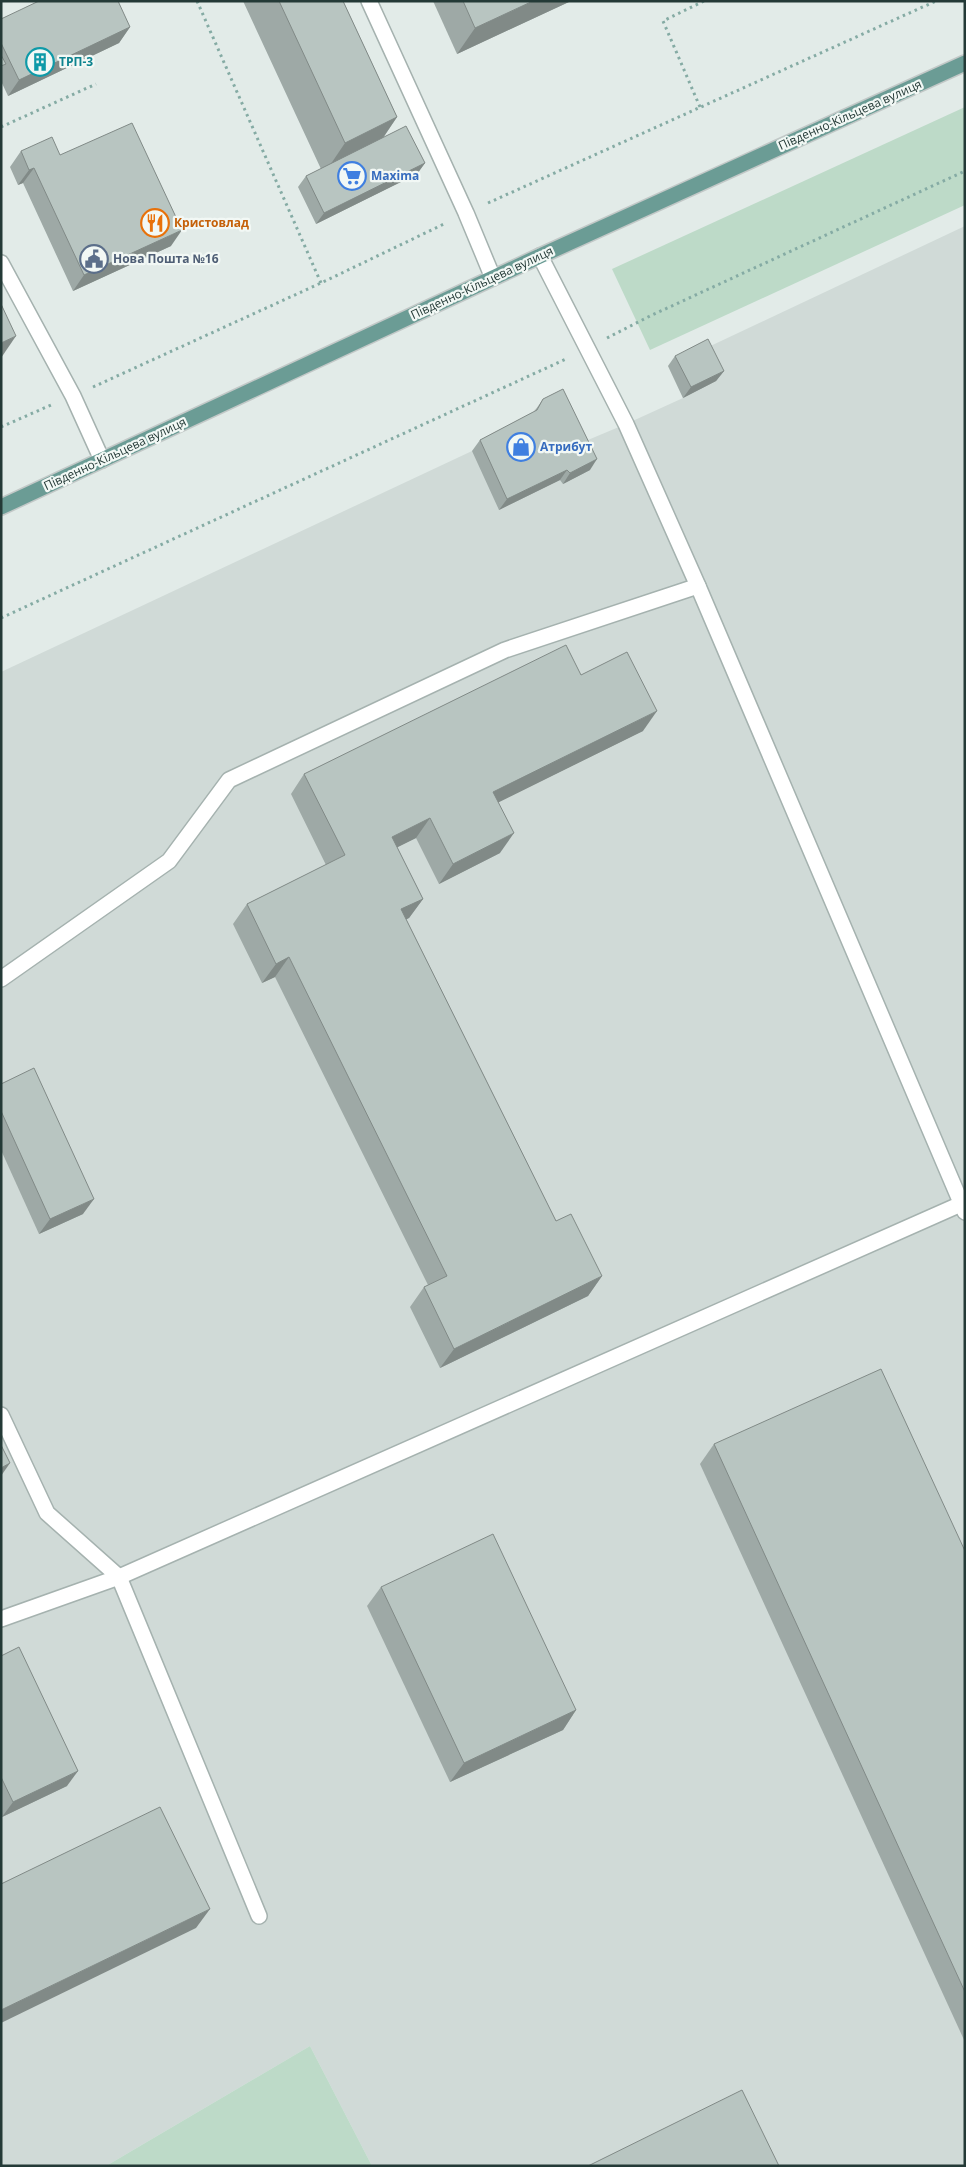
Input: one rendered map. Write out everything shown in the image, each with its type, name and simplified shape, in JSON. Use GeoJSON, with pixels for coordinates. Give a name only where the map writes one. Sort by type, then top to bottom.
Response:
{"type":"FeatureCollection","features":[{"type":"Feature","properties":{"kind":"main road","name":"Південно-Кільцева вулиця"},"geometry":{"type":"LineString","coordinates":[[1,507],[540,256],[965,63]]}},
{"type":"Feature","properties":{"kind":"lane"},"geometry":{"type":"LineString","coordinates":[[369,1],[466,213],[493,278]]}},
{"type":"Feature","properties":{"kind":"lane"},"geometry":{"type":"LineString","coordinates":[[1,1619],[119,1577],[963,1208],[698,586],[626,424],[540,256]]}},
{"type":"Feature","properties":{"kind":"lane"},"geometry":{"type":"LineString","coordinates":[[1,263],[73,396],[102,460]]}},
{"type":"Feature","properties":{"kind":"lane"},"geometry":{"type":"LineString","coordinates":[[1,978],[169,861],[229,780],[505,650],[698,586]]}},
{"type":"Feature","properties":{"kind":"lane"},"geometry":{"type":"LineString","coordinates":[[1,1415],[47,1513],[119,1577],[259,1916]]}},
{"type":"Feature","properties":{"kind":"path"},"geometry":{"type":"LineString","coordinates":[[197,1],[322,283]]}},
{"type":"Feature","properties":{"kind":"path"},"geometry":{"type":"LineString","coordinates":[[700,107],[663,21],[704,1]]}},
{"type":"Feature","properties":{"kind":"path"},"geometry":{"type":"LineString","coordinates":[[1,127],[96,84]]}},
{"type":"Feature","properties":{"kind":"path"},"geometry":{"type":"LineString","coordinates":[[1,618],[586,349],[650,316],[965,171]]}},
{"type":"Feature","properties":{"kind":"shaded area"},"geometry":{"type":"Polygon","coordinates":[[[965,226],[965,2166],[372,2166],[310,2046],[106,2166],[1,2166],[1,672],[472,451],[529,421],[535,409],[555,400],[576,445],[683,398],[668,366],[965,226]]]}},
{"type":"Feature","properties":{"kind":"green space"},"geometry":{"type":"Polygon","coordinates":[[[965,107],[965,205],[650,350],[612,269],[965,107]]]}},
{"type":"Feature","properties":{"kind":"green space"},"geometry":{"type":"Polygon","coordinates":[[[310,2046],[372,2166],[106,2166],[310,2046]]]}},
{"type":"Feature","properties":{"kind":"building","name":"ТРП-3"},"geometry":{"type":"Polygon","coordinates":[[[39,1],[118,1],[130,27],[19,80],[1,43],[1,19],[39,1]]]}},
{"type":"Feature","properties":{"kind":"building"},"geometry":{"type":"Polygon","coordinates":[[[279,1],[343,1],[397,117],[345,143],[279,1]]]}},
{"type":"Feature","properties":{"kind":"building"},"geometry":{"type":"Polygon","coordinates":[[[463,1],[533,1],[475,28],[463,1]]]}},
{"type":"Feature","properties":{"kind":"building"},"geometry":{"type":"Polygon","coordinates":[[[1,55],[6,64],[1,66],[1,55]]]}},
{"type":"Feature","properties":{"kind":"building"},"geometry":{"type":"Polygon","coordinates":[[[132,123],[182,230],[84,275],[34,168],[29,170],[21,151],[52,137],[60,155],[132,123]]]}},
{"type":"Feature","properties":{"kind":"building"},"geometry":{"type":"Polygon","coordinates":[[[406,126],[425,163],[324,213],[306,176],[406,126]]]}},
{"type":"Feature","properties":{"kind":"building"},"geometry":{"type":"Polygon","coordinates":[[[1,304],[16,336],[1,343],[1,304]]]}},
{"type":"Feature","properties":{"kind":"building"},"geometry":{"type":"Polygon","coordinates":[[[708,339],[724,371],[691,387],[675,356],[708,339]]]}},
{"type":"Feature","properties":{"kind":"building"},"geometry":{"type":"Polygon","coordinates":[[[563,389],[597,459],[570,473],[567,470],[507,499],[480,440],[537,410],[543,399],[563,389]]]}},
{"type":"Feature","properties":{"kind":"building"},"geometry":{"type":"Polygon","coordinates":[[[566,645],[581,675],[627,652],[657,711],[493,792],[514,833],[453,864],[430,818],[392,837],[423,899],[401,909],[556,1221],[571,1214],[602,1276],[454,1349],[424,1287],[447,1276],[289,957],[276,964],[247,904],[345,855],[304,774],[566,645]]]}},
{"type":"Feature","properties":{"kind":"building"},"geometry":{"type":"Polygon","coordinates":[[[34,1068],[94,1199],[50,1219],[1,1111],[1,1084],[34,1068]]]}},
{"type":"Feature","properties":{"kind":"building"},"geometry":{"type":"Polygon","coordinates":[[[881,1369],[965,1551],[965,1992],[714,1444],[881,1369]]]}},
{"type":"Feature","properties":{"kind":"building"},"geometry":{"type":"Polygon","coordinates":[[[1,1445],[10,1463],[1,1468],[1,1445]]]}},
{"type":"Feature","properties":{"kind":"building"},"geometry":{"type":"Polygon","coordinates":[[[493,1534],[576,1710],[464,1763],[381,1587],[493,1534]]]}},
{"type":"Feature","properties":{"kind":"building"},"geometry":{"type":"Polygon","coordinates":[[[19,1647],[78,1771],[13,1802],[1,1777],[1,1656],[19,1647]]]}},
{"type":"Feature","properties":{"kind":"building"},"geometry":{"type":"Polygon","coordinates":[[[160,1807],[210,1909],[1,2010],[1,1884],[160,1807]]]}},
{"type":"Feature","properties":{"kind":"building"},"geometry":{"type":"Polygon","coordinates":[[[742,2090],[779,2166],[588,2166],[742,2090]]]}},
{"type":"Feature","properties":{"kind":"place","name":"ТРП-3"},"geometry":{"type":"Point","coordinates":[40,62]}},
{"type":"Feature","properties":{"kind":"place","name":"Maxima"},"geometry":{"type":"Point","coordinates":[352,176]}},
{"type":"Feature","properties":{"kind":"place","name":"Кристовлад"},"geometry":{"type":"Point","coordinates":[155,223]}},
{"type":"Feature","properties":{"kind":"place","name":"Нова Пошта №16"},"geometry":{"type":"Point","coordinates":[94,259]}},
{"type":"Feature","properties":{"kind":"place","name":"Атрибут"},"geometry":{"type":"Point","coordinates":[521,447]}}]}
